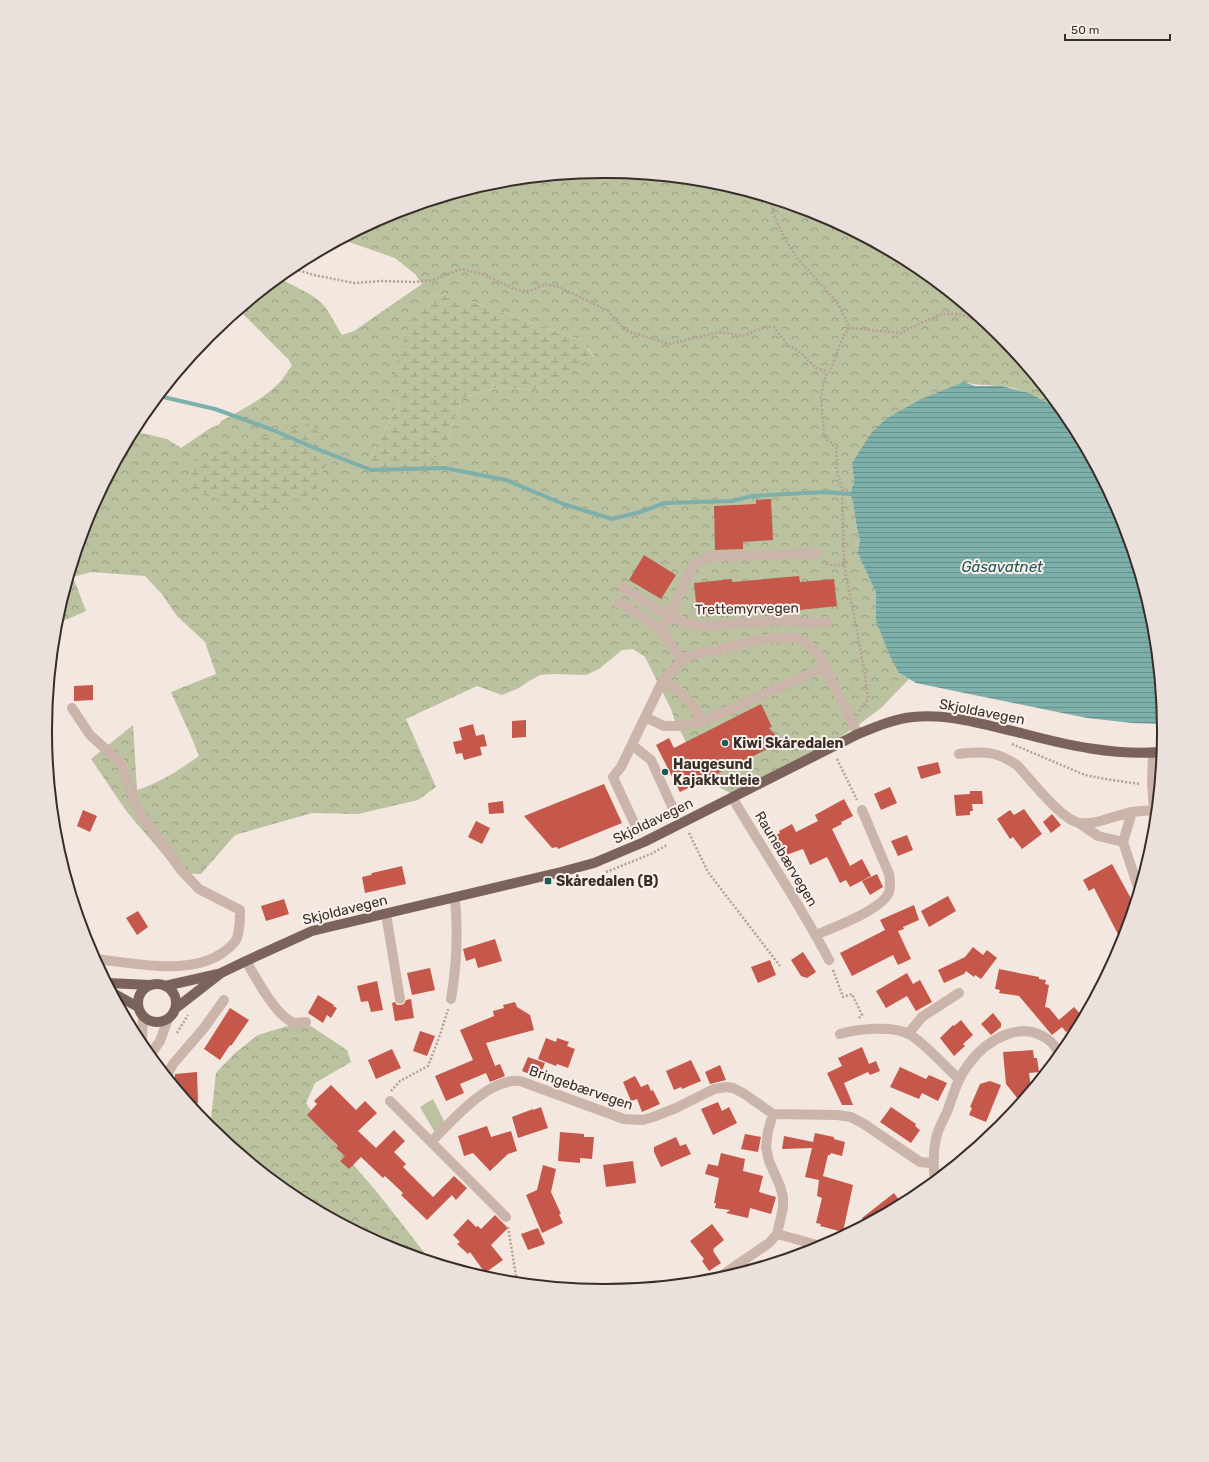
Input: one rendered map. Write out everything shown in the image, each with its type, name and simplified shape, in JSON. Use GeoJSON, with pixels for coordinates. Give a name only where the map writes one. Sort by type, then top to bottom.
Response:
{"type":"FeatureCollection","features":[{"type":"Feature","properties":{"kind":"main road","name":"Skjoldavegen"},"geometry":{"type":"LineString","coordinates":[[176,1008],[222,973],[312,931],[594,863],[644,842],[858,734],[893,720],[912,717],[950,717],[1086,747],[1121,752],[1156,752]]}},
{"type":"Feature","properties":{"kind":"main road","name":"Skjoldavegen"},"geometry":{"type":"LineString","coordinates":[[165,986],[222,973]]}},
{"type":"Feature","properties":{"kind":"main road"},"geometry":{"type":"LineString","coordinates":[[113,983],[156,984],[170,989],[176,1001],[176,1008],[168,1019],[162,1022],[156,1022],[143,1017],[138,1007],[140,994],[150,985]]}},
{"type":"Feature","properties":{"kind":"main road"},"geometry":{"type":"LineString","coordinates":[[121,997],[138,1007]]}},
{"type":"Feature","properties":{"kind":"street","name":"Trettemyrvegen"},"geometry":{"type":"LineString","coordinates":[[662,631],[692,567],[704,558],[816,553]]}},
{"type":"Feature","properties":{"kind":"street","name":"Trettemyrvegen"},"geometry":{"type":"LineString","coordinates":[[622,587],[670,616],[700,626],[785,620],[808,623],[827,622]]}},
{"type":"Feature","properties":{"kind":"street"},"geometry":{"type":"LineString","coordinates":[[618,603],[638,613],[662,631],[682,660]]}},
{"type":"Feature","properties":{"kind":"street"},"geometry":{"type":"LineString","coordinates":[[637,829],[613,777],[621,767],[663,680],[671,669],[689,656],[760,640],[792,637],[804,641],[815,650],[825,667],[858,734]]}},
{"type":"Feature","properties":{"kind":"street"},"geometry":{"type":"LineString","coordinates":[[645,717],[664,726],[679,726],[704,722],[825,667]]}},
{"type":"Feature","properties":{"kind":"street"},"geometry":{"type":"LineString","coordinates":[[663,680],[683,694],[704,722]]}},
{"type":"Feature","properties":{"kind":"street"},"geometry":{"type":"LineString","coordinates":[[72,708],[90,735],[120,762],[124,769],[139,812],[181,870],[199,889],[240,910],[237,939],[230,947],[220,954],[205,961],[189,965],[170,966],[102,960]]}},
{"type":"Feature","properties":{"kind":"street"},"geometry":{"type":"LineString","coordinates":[[632,745],[651,760],[676,813]]}},
{"type":"Feature","properties":{"kind":"street"},"geometry":{"type":"LineString","coordinates":[[959,754],[980,751],[1009,759],[1017,765],[1056,809],[1067,818],[1079,823],[1098,836],[1123,842]]}},
{"type":"Feature","properties":{"kind":"street","name":"Raunebærvegen"},"geometry":{"type":"LineString","coordinates":[[732,797],[816,935],[829,960]]}},
{"type":"Feature","properties":{"kind":"street"},"geometry":{"type":"LineString","coordinates":[[816,935],[872,910],[882,902],[888,893],[891,883],[889,874],[862,810]]}},
{"type":"Feature","properties":{"kind":"street"},"geometry":{"type":"LineString","coordinates":[[1079,823],[1094,822],[1132,812],[1151,810]]}},
{"type":"Feature","properties":{"kind":"street"},"geometry":{"type":"LineString","coordinates":[[1132,812],[1123,842],[1136,881]]}},
{"type":"Feature","properties":{"kind":"street"},"geometry":{"type":"LineString","coordinates":[[451,999],[456,962],[457,919],[455,897]]}},
{"type":"Feature","properties":{"kind":"street"},"geometry":{"type":"LineString","coordinates":[[386,914],[400,1000]]}},
{"type":"Feature","properties":{"kind":"street"},"geometry":{"type":"LineString","coordinates":[[246,961],[275,1008],[290,1021],[296,1023],[306,1022]]}},
{"type":"Feature","properties":{"kind":"street"},"geometry":{"type":"LineString","coordinates":[[908,1034],[922,1017],[959,993]]}},
{"type":"Feature","properties":{"kind":"street"},"geometry":{"type":"LineString","coordinates":[[169,1071],[173,1064],[204,1028],[224,1000]]}},
{"type":"Feature","properties":{"kind":"street"},"geometry":{"type":"LineString","coordinates":[[142,1034],[143,1017]]}},
{"type":"Feature","properties":{"kind":"street"},"geometry":{"type":"LineString","coordinates":[[154,1050],[160,1041],[168,1019]]}},
{"type":"Feature","properties":{"kind":"street"},"geometry":{"type":"LineString","coordinates":[[840,1034],[851,1031],[882,1029],[894,1030],[908,1034],[919,1042],[959,1079]]}},
{"type":"Feature","properties":{"kind":"street"},"geometry":{"type":"LineString","coordinates":[[934,1174],[932,1163],[936,1136],[959,1079],[968,1064],[982,1049],[998,1037],[1011,1032],[1027,1030],[1040,1034],[1051,1042],[1056,1049]]}},
{"type":"Feature","properties":{"kind":"street","name":"Bringebærvegen"},"geometry":{"type":"LineString","coordinates":[[431,1142],[479,1096],[508,1082],[519,1081],[624,1119],[634,1121],[653,1117],[676,1108],[714,1089],[726,1087],[733,1088],[743,1093],[773,1114]]}},
{"type":"Feature","properties":{"kind":"street"},"geometry":{"type":"LineString","coordinates":[[390,1101],[506,1217]]}},
{"type":"Feature","properties":{"kind":"street"},"geometry":{"type":"LineString","coordinates":[[732,1268],[768,1244],[776,1234],[783,1208],[783,1197],[780,1186],[769,1161],[766,1146],[768,1131],[773,1114],[837,1115],[851,1117],[864,1124],[920,1162],[932,1163]]}},
{"type":"Feature","properties":{"kind":"street"},"geometry":{"type":"LineString","coordinates":[[776,1234],[811,1243]]}},
{"type":"Feature","properties":{"kind":"path"},"geometry":{"type":"LineString","coordinates":[[772,205],[774,215],[785,239],[798,259],[837,302],[850,328]]}},
{"type":"Feature","properties":{"kind":"path"},"geometry":{"type":"LineString","coordinates":[[300,271],[354,283],[382,281],[414,282],[433,280],[461,269],[482,274],[517,290],[529,291],[546,284],[561,288],[607,310],[626,330],[670,344],[719,332],[743,336],[765,327],[774,327],[787,344],[801,353],[816,368],[825,371],[826,375]]}},
{"type":"Feature","properties":{"kind":"path"},"geometry":{"type":"LineString","coordinates":[[850,328],[901,333],[924,321],[942,314],[960,314],[971,318]]}},
{"type":"Feature","properties":{"kind":"path"},"geometry":{"type":"LineString","coordinates":[[849,716],[860,710],[868,700],[864,668],[844,565],[842,489],[836,468],[836,448],[834,444],[827,440],[824,435],[821,398],[826,375],[830,372],[845,333],[850,328]]}},
{"type":"Feature","properties":{"kind":"path"},"geometry":{"type":"LineString","coordinates":[[816,553],[828,565],[844,565]]}},
{"type":"Feature","properties":{"kind":"path"},"geometry":{"type":"LineString","coordinates":[[837,759],[862,810]]}},
{"type":"Feature","properties":{"kind":"path"},"geometry":{"type":"LineString","coordinates":[[689,833],[708,872],[780,966]]}},
{"type":"Feature","properties":{"kind":"path"},"geometry":{"type":"LineString","coordinates":[[829,960],[843,997],[852,994],[862,1015]]}},
{"type":"Feature","properties":{"kind":"path"},"geometry":{"type":"LineString","coordinates":[[390,1101],[388,1095],[400,1081],[428,1066],[440,1035],[451,999]]}},
{"type":"Feature","properties":{"kind":"path"},"geometry":{"type":"LineString","coordinates":[[506,1217],[516,1276]]}},
{"type":"Feature","properties":{"kind":"green space"},"geometry":{"type":"Polygon","coordinates":[[[604,178],[677,183],[712,189],[747,197],[816,221],[849,235],[911,272],[941,293],[995,340],[1020,367],[1050,404],[1017,389],[964,382],[852,463],[854,482],[850,494],[853,502],[860,540],[860,549],[865,568],[876,593],[899,673],[909,679],[881,708],[817,753],[737,796],[722,789],[711,781],[694,757],[675,721],[671,709],[645,657],[633,649],[622,650],[599,669],[586,675],[540,675],[519,688],[502,695],[477,686],[406,719],[436,787],[418,800],[358,814],[312,813],[235,835],[201,874],[179,873],[127,812],[91,759],[133,725],[137,790],[161,780],[192,761],[199,756],[171,692],[216,674],[205,642],[177,616],[161,593],[145,576],[91,572],[74,577],[81,553],[109,487],[140,433],[167,439],[181,448],[209,429],[220,424],[221,421],[261,398],[275,387],[292,366],[289,360],[243,314],[285,281],[305,291],[321,302],[342,335],[354,331],[422,284],[415,274],[395,258],[348,242],[360,235],[427,208],[462,197],[532,183],[604,178]],[[435,294],[400,402],[365,467],[448,439],[462,398],[499,387],[534,390],[594,356],[581,340],[466,300],[435,294]],[[331,451],[189,491],[328,458],[331,451]]]}},
{"type":"Feature","properties":{"kind":"green space"},"geometry":{"type":"Polygon","coordinates":[[[435,294],[466,300],[581,340],[594,357],[534,390],[499,387],[462,398],[448,439],[430,465],[406,472],[365,467],[400,402],[394,372],[408,329],[435,294]]]}},
{"type":"Feature","properties":{"kind":"green space"},"geometry":{"type":"Polygon","coordinates":[[[312,423],[331,451],[315,493],[260,511],[189,491],[192,461],[312,423]]]}},
{"type":"Feature","properties":{"kind":"green space"},"geometry":{"type":"Polygon","coordinates":[[[74,579],[86,611],[64,621],[74,579]]]}},
{"type":"Feature","properties":{"kind":"green space"},"geometry":{"type":"Polygon","coordinates":[[[303,1021],[347,1050],[351,1062],[315,1083],[306,1103],[326,1133],[377,1192],[425,1253],[360,1227],[328,1209],[268,1169],[240,1146],[211,1119],[216,1073],[234,1054],[258,1035],[303,1021]]]}},
{"type":"Feature","properties":{"kind":"green space"},"geometry":{"type":"Polygon","coordinates":[[[433,1099],[447,1127],[437,1136],[420,1107],[433,1099]]]}},
{"type":"Feature","properties":{"kind":"water","name":"Gåsavatnet"},"geometry":{"type":"Polygon","coordinates":[[[964,382],[975,386],[1002,386],[1029,393],[1049,404],[1083,455],[1100,487],[1128,553],[1146,623],[1156,695],[1157,724],[1132,723],[1087,718],[916,683],[899,673],[890,656],[876,621],[876,593],[858,553],[860,540],[853,502],[850,494],[854,482],[852,463],[872,432],[886,419],[921,399],[964,382]]]}},
{"type":"Feature","properties":{"kind":"building"},"geometry":{"type":"Polygon","coordinates":[[[771,499],[773,540],[743,542],[743,549],[715,550],[714,506],[756,504],[756,500],[771,499]]]}},
{"type":"Feature","properties":{"kind":"building"},"geometry":{"type":"Polygon","coordinates":[[[644,555],[676,575],[661,599],[629,580],[644,555]]]}},
{"type":"Feature","properties":{"kind":"building"},"geometry":{"type":"Polygon","coordinates":[[[799,576],[800,582],[834,579],[837,606],[800,610],[800,604],[713,612],[713,615],[699,616],[694,583],[732,579],[732,582],[799,576]]]}},
{"type":"Feature","properties":{"kind":"building"},"geometry":{"type":"Polygon","coordinates":[[[93,685],[93,700],[74,701],[74,686],[93,685]]]}},
{"type":"Feature","properties":{"kind":"building"},"geometry":{"type":"Polygon","coordinates":[[[761,704],[772,727],[769,728],[782,742],[680,792],[656,745],[669,738],[674,748],[761,704]]]}},
{"type":"Feature","properties":{"kind":"building"},"geometry":{"type":"Polygon","coordinates":[[[526,720],[526,737],[512,738],[512,721],[526,720]]]}},
{"type":"Feature","properties":{"kind":"building"},"geometry":{"type":"Polygon","coordinates":[[[473,724],[476,736],[484,734],[487,746],[480,747],[482,755],[464,760],[462,753],[456,754],[453,742],[462,740],[459,728],[473,724]]]}},
{"type":"Feature","properties":{"kind":"building"},"geometry":{"type":"Polygon","coordinates":[[[938,762],[941,773],[921,779],[917,767],[938,762]]]}},
{"type":"Feature","properties":{"kind":"building"},"geometry":{"type":"Polygon","coordinates":[[[604,784],[622,823],[558,849],[557,847],[552,848],[524,816],[604,784]]]}},
{"type":"Feature","properties":{"kind":"building"},"geometry":{"type":"Polygon","coordinates":[[[890,787],[897,803],[881,810],[874,794],[890,787]]]}},
{"type":"Feature","properties":{"kind":"building"},"geometry":{"type":"Polygon","coordinates":[[[970,791],[982,791],[983,804],[972,804],[973,811],[970,811],[970,815],[956,816],[954,795],[970,794],[970,791]]]}},
{"type":"Feature","properties":{"kind":"building"},"geometry":{"type":"Polygon","coordinates":[[[844,799],[853,816],[841,822],[842,824],[832,829],[850,866],[862,859],[871,876],[850,887],[846,880],[840,883],[827,857],[810,865],[803,849],[786,855],[784,850],[782,851],[774,836],[780,833],[779,831],[792,824],[796,832],[818,821],[815,815],[844,799]]]}},
{"type":"Feature","properties":{"kind":"building"},"geometry":{"type":"Polygon","coordinates":[[[503,801],[504,813],[489,814],[488,803],[503,801]]]}},
{"type":"Feature","properties":{"kind":"building"},"geometry":{"type":"Polygon","coordinates":[[[1024,809],[1042,834],[1022,849],[1013,837],[1010,839],[997,819],[1010,810],[1014,815],[1024,809]]]}},
{"type":"Feature","properties":{"kind":"building"},"geometry":{"type":"Polygon","coordinates":[[[83,810],[97,816],[90,832],[77,826],[83,810]]]}},
{"type":"Feature","properties":{"kind":"building"},"geometry":{"type":"Polygon","coordinates":[[[1052,814],[1061,825],[1051,833],[1043,822],[1052,814]]]}},
{"type":"Feature","properties":{"kind":"building"},"geometry":{"type":"Polygon","coordinates":[[[476,821],[490,828],[482,844],[468,837],[476,821]]]}},
{"type":"Feature","properties":{"kind":"building"},"geometry":{"type":"Polygon","coordinates":[[[907,835],[913,850],[898,856],[891,841],[907,835]]]}},
{"type":"Feature","properties":{"kind":"building"},"geometry":{"type":"Polygon","coordinates":[[[1112,864],[1131,899],[1118,934],[1094,888],[1089,891],[1083,880],[1112,864]]]}},
{"type":"Feature","properties":{"kind":"building"},"geometry":{"type":"Polygon","coordinates":[[[402,866],[406,884],[365,893],[362,877],[371,875],[372,873],[402,866]]]}},
{"type":"Feature","properties":{"kind":"building"},"geometry":{"type":"Polygon","coordinates":[[[877,874],[883,887],[870,895],[862,881],[877,874]]]}},
{"type":"Feature","properties":{"kind":"building"},"geometry":{"type":"Polygon","coordinates":[[[948,896],[956,911],[929,927],[921,911],[948,896]]]}},
{"type":"Feature","properties":{"kind":"building"},"geometry":{"type":"Polygon","coordinates":[[[284,899],[289,914],[266,921],[261,906],[284,899]]]}},
{"type":"Feature","properties":{"kind":"building"},"geometry":{"type":"Polygon","coordinates":[[[914,905],[919,920],[903,927],[904,929],[898,931],[911,959],[898,965],[893,955],[852,976],[840,953],[885,930],[880,920],[914,905]]]}},
{"type":"Feature","properties":{"kind":"building"},"geometry":{"type":"Polygon","coordinates":[[[138,911],[148,927],[137,935],[126,918],[138,911]]]}},
{"type":"Feature","properties":{"kind":"building"},"geometry":{"type":"Polygon","coordinates":[[[495,939],[502,961],[478,968],[475,958],[466,961],[463,949],[495,939]]]}},
{"type":"Feature","properties":{"kind":"building"},"geometry":{"type":"Polygon","coordinates":[[[973,947],[983,955],[987,950],[997,958],[981,979],[975,975],[974,977],[966,971],[964,974],[944,983],[938,970],[965,957],[973,947]]]}},
{"type":"Feature","properties":{"kind":"building"},"geometry":{"type":"Polygon","coordinates":[[[803,952],[816,972],[807,978],[801,976],[791,960],[803,952]]]}},
{"type":"Feature","properties":{"kind":"building"},"geometry":{"type":"Polygon","coordinates":[[[770,960],[776,975],[758,983],[751,967],[770,960]]]}},
{"type":"Feature","properties":{"kind":"building"},"geometry":{"type":"Polygon","coordinates":[[[430,968],[435,990],[412,995],[407,973],[430,968]]]}},
{"type":"Feature","properties":{"kind":"building"},"geometry":{"type":"Polygon","coordinates":[[[999,969],[1039,977],[1039,979],[1046,980],[1045,984],[1049,985],[1045,1007],[1049,1008],[1059,1020],[1074,1007],[1079,1013],[1069,1030],[1066,1032],[1062,1027],[1052,1035],[1019,996],[999,993],[1000,990],[995,989],[999,969]]]}},
{"type":"Feature","properties":{"kind":"building"},"geometry":{"type":"Polygon","coordinates":[[[907,973],[913,984],[920,980],[932,1002],[916,1011],[907,996],[886,1008],[876,991],[907,973]]]}},
{"type":"Feature","properties":{"kind":"building"},"geometry":{"type":"Polygon","coordinates":[[[377,981],[383,1010],[371,1012],[368,1001],[361,1002],[357,986],[377,981]]]}},
{"type":"Feature","properties":{"kind":"building"},"geometry":{"type":"Polygon","coordinates":[[[318,995],[337,1008],[331,1018],[327,1015],[323,1023],[308,1013],[318,995]]]}},
{"type":"Feature","properties":{"kind":"building"},"geometry":{"type":"Polygon","coordinates":[[[411,999],[414,1018],[395,1021],[392,1003],[395,1002],[397,1005],[401,1005],[404,1004],[406,1000],[411,999]]]}},
{"type":"Feature","properties":{"kind":"building"},"geometry":{"type":"Polygon","coordinates":[[[515,1002],[517,1007],[530,1015],[534,1030],[486,1043],[495,1066],[500,1064],[505,1076],[490,1082],[486,1073],[460,1084],[464,1093],[446,1101],[435,1076],[473,1060],[460,1030],[494,1016],[493,1011],[504,1008],[503,1005],[515,1002]]]}},
{"type":"Feature","properties":{"kind":"building"},"geometry":{"type":"Polygon","coordinates":[[[230,1008],[249,1020],[220,1060],[204,1049],[230,1008]]]}},
{"type":"Feature","properties":{"kind":"building"},"geometry":{"type":"Polygon","coordinates":[[[993,1013],[1001,1023],[1001,1027],[991,1035],[981,1024],[993,1013]]]}},
{"type":"Feature","properties":{"kind":"building"},"geometry":{"type":"Polygon","coordinates":[[[961,1020],[973,1035],[963,1044],[965,1046],[954,1056],[940,1038],[953,1025],[954,1026],[961,1020]]]}},
{"type":"Feature","properties":{"kind":"building"},"geometry":{"type":"Polygon","coordinates":[[[420,1031],[435,1036],[427,1056],[413,1051],[420,1031]]]}},
{"type":"Feature","properties":{"kind":"building"},"geometry":{"type":"Polygon","coordinates":[[[546,1038],[556,1042],[557,1038],[569,1042],[567,1046],[575,1049],[568,1068],[557,1064],[556,1066],[538,1059],[546,1038]]]}},
{"type":"Feature","properties":{"kind":"building"},"geometry":{"type":"Polygon","coordinates":[[[862,1047],[869,1064],[876,1061],[880,1071],[870,1075],[868,1072],[844,1083],[853,1105],[842,1105],[827,1073],[842,1066],[838,1058],[862,1047]]]}},
{"type":"Feature","properties":{"kind":"building"},"geometry":{"type":"Polygon","coordinates":[[[392,1049],[401,1068],[376,1079],[368,1060],[392,1049]]]}},
{"type":"Feature","properties":{"kind":"building"},"geometry":{"type":"Polygon","coordinates":[[[1033,1050],[1034,1058],[1037,1058],[1039,1072],[1029,1073],[1030,1083],[1017,1098],[1006,1084],[1003,1052],[1033,1050]]]}},
{"type":"Feature","properties":{"kind":"building"},"geometry":{"type":"Polygon","coordinates":[[[528,1057],[545,1063],[539,1078],[522,1071],[528,1057]]]}},
{"type":"Feature","properties":{"kind":"building"},"geometry":{"type":"Polygon","coordinates":[[[691,1060],[701,1081],[682,1089],[681,1087],[674,1090],[666,1071],[691,1060]]]}},
{"type":"Feature","properties":{"kind":"building"},"geometry":{"type":"Polygon","coordinates":[[[720,1065],[726,1080],[710,1084],[705,1072],[720,1065]]]}},
{"type":"Feature","properties":{"kind":"building"},"geometry":{"type":"Polygon","coordinates":[[[900,1067],[926,1079],[929,1075],[947,1083],[938,1101],[922,1093],[919,1099],[890,1087],[900,1067]]]}},
{"type":"Feature","properties":{"kind":"building"},"geometry":{"type":"Polygon","coordinates":[[[197,1072],[198,1103],[189,1095],[175,1078],[175,1074],[197,1072]]]}},
{"type":"Feature","properties":{"kind":"building"},"geometry":{"type":"Polygon","coordinates":[[[635,1076],[641,1087],[648,1084],[651,1091],[653,1090],[660,1104],[642,1112],[637,1099],[631,1101],[623,1082],[635,1076]]]}},
{"type":"Feature","properties":{"kind":"building"},"geometry":{"type":"Polygon","coordinates":[[[990,1081],[1001,1085],[986,1122],[969,1115],[972,1108],[970,1107],[980,1084],[990,1081]]]}},
{"type":"Feature","properties":{"kind":"building"},"geometry":{"type":"Polygon","coordinates":[[[331,1085],[356,1110],[365,1101],[377,1113],[358,1131],[376,1148],[394,1130],[405,1141],[394,1152],[406,1164],[403,1167],[433,1197],[454,1176],[467,1188],[456,1200],[452,1195],[427,1220],[401,1195],[403,1193],[385,1176],[383,1178],[361,1157],[349,1169],[340,1161],[345,1156],[336,1148],[338,1146],[307,1115],[317,1104],[314,1101],[331,1085]]]}},
{"type":"Feature","properties":{"kind":"building"},"geometry":{"type":"Polygon","coordinates":[[[718,1102],[722,1111],[729,1107],[737,1123],[713,1135],[701,1109],[718,1102]]]}},
{"type":"Feature","properties":{"kind":"building"},"geometry":{"type":"Polygon","coordinates":[[[541,1107],[548,1128],[518,1138],[512,1117],[541,1107]]]}},
{"type":"Feature","properties":{"kind":"building"},"geometry":{"type":"Polygon","coordinates":[[[891,1107],[916,1124],[915,1126],[920,1130],[911,1143],[880,1122],[891,1107]]]}},
{"type":"Feature","properties":{"kind":"building"},"geometry":{"type":"Polygon","coordinates":[[[487,1126],[491,1137],[511,1131],[517,1151],[508,1154],[490,1171],[473,1153],[464,1156],[458,1136],[487,1126]]]}},
{"type":"Feature","properties":{"kind":"building"},"geometry":{"type":"Polygon","coordinates":[[[560,1132],[584,1134],[584,1137],[594,1137],[592,1159],[580,1158],[580,1163],[558,1161],[560,1132]]]}},
{"type":"Feature","properties":{"kind":"building"},"geometry":{"type":"Polygon","coordinates":[[[815,1133],[834,1137],[834,1139],[845,1142],[842,1156],[831,1153],[828,1155],[823,1176],[853,1185],[844,1229],[839,1231],[820,1226],[821,1224],[816,1223],[822,1198],[817,1196],[819,1180],[805,1177],[812,1148],[782,1149],[784,1136],[813,1142],[815,1133]]]}},
{"type":"Feature","properties":{"kind":"building"},"geometry":{"type":"Polygon","coordinates":[[[745,1134],[761,1137],[758,1152],[741,1149],[745,1134]]]}},
{"type":"Feature","properties":{"kind":"building"},"geometry":{"type":"Polygon","coordinates":[[[676,1137],[680,1146],[686,1144],[691,1154],[661,1167],[654,1152],[654,1147],[676,1137]]]}},
{"type":"Feature","properties":{"kind":"building"},"geometry":{"type":"Polygon","coordinates":[[[721,1153],[745,1159],[743,1171],[763,1176],[759,1192],[776,1197],[771,1214],[750,1208],[748,1218],[726,1213],[730,1210],[715,1208],[716,1203],[714,1203],[719,1178],[705,1174],[708,1164],[718,1166],[721,1153]]]}},
{"type":"Feature","properties":{"kind":"building"},"geometry":{"type":"Polygon","coordinates":[[[633,1161],[636,1183],[606,1187],[603,1165],[633,1161]]]}},
{"type":"Feature","properties":{"kind":"building"},"geometry":{"type":"Polygon","coordinates":[[[543,1165],[556,1169],[551,1192],[561,1214],[559,1214],[563,1223],[542,1233],[526,1195],[537,1190],[543,1165]]]}},
{"type":"Feature","properties":{"kind":"building"},"geometry":{"type":"Polygon","coordinates":[[[894,1193],[898,1198],[863,1219],[862,1218],[894,1193]]]}},
{"type":"Feature","properties":{"kind":"building"},"geometry":{"type":"Polygon","coordinates":[[[495,1215],[508,1228],[491,1245],[503,1260],[488,1271],[483,1270],[470,1252],[468,1254],[457,1244],[460,1242],[453,1235],[468,1219],[476,1227],[478,1226],[481,1229],[495,1215]]]}},
{"type":"Feature","properties":{"kind":"building"},"geometry":{"type":"Polygon","coordinates":[[[712,1224],[724,1240],[713,1249],[721,1263],[709,1271],[702,1261],[704,1259],[690,1241],[712,1224]]]}},
{"type":"Feature","properties":{"kind":"building"},"geometry":{"type":"Polygon","coordinates":[[[538,1228],[545,1244],[528,1250],[521,1234],[538,1228]]]}},
{"type":"Feature","properties":{"kind":"waterway"},"geometry":{"type":"LineString","coordinates":[[164,397],[215,409],[273,430],[371,470],[445,468],[506,480],[563,504],[612,519],[640,512],[665,503],[732,501],[752,496],[826,492],[850,494]]}},
{"type":"Feature","properties":{"kind":"place","name":"Kiwi Skåredalen"},"geometry":{"type":"Point","coordinates":[725,743]}},
{"type":"Feature","properties":{"kind":"place","name":"Haugesund Kajakkutleie"},"geometry":{"type":"Point","coordinates":[665,772]}},
{"type":"Feature","properties":{"kind":"place","name":"Skåredalen (B)"},"geometry":{"type":"Point","coordinates":[548,881]}}]}
